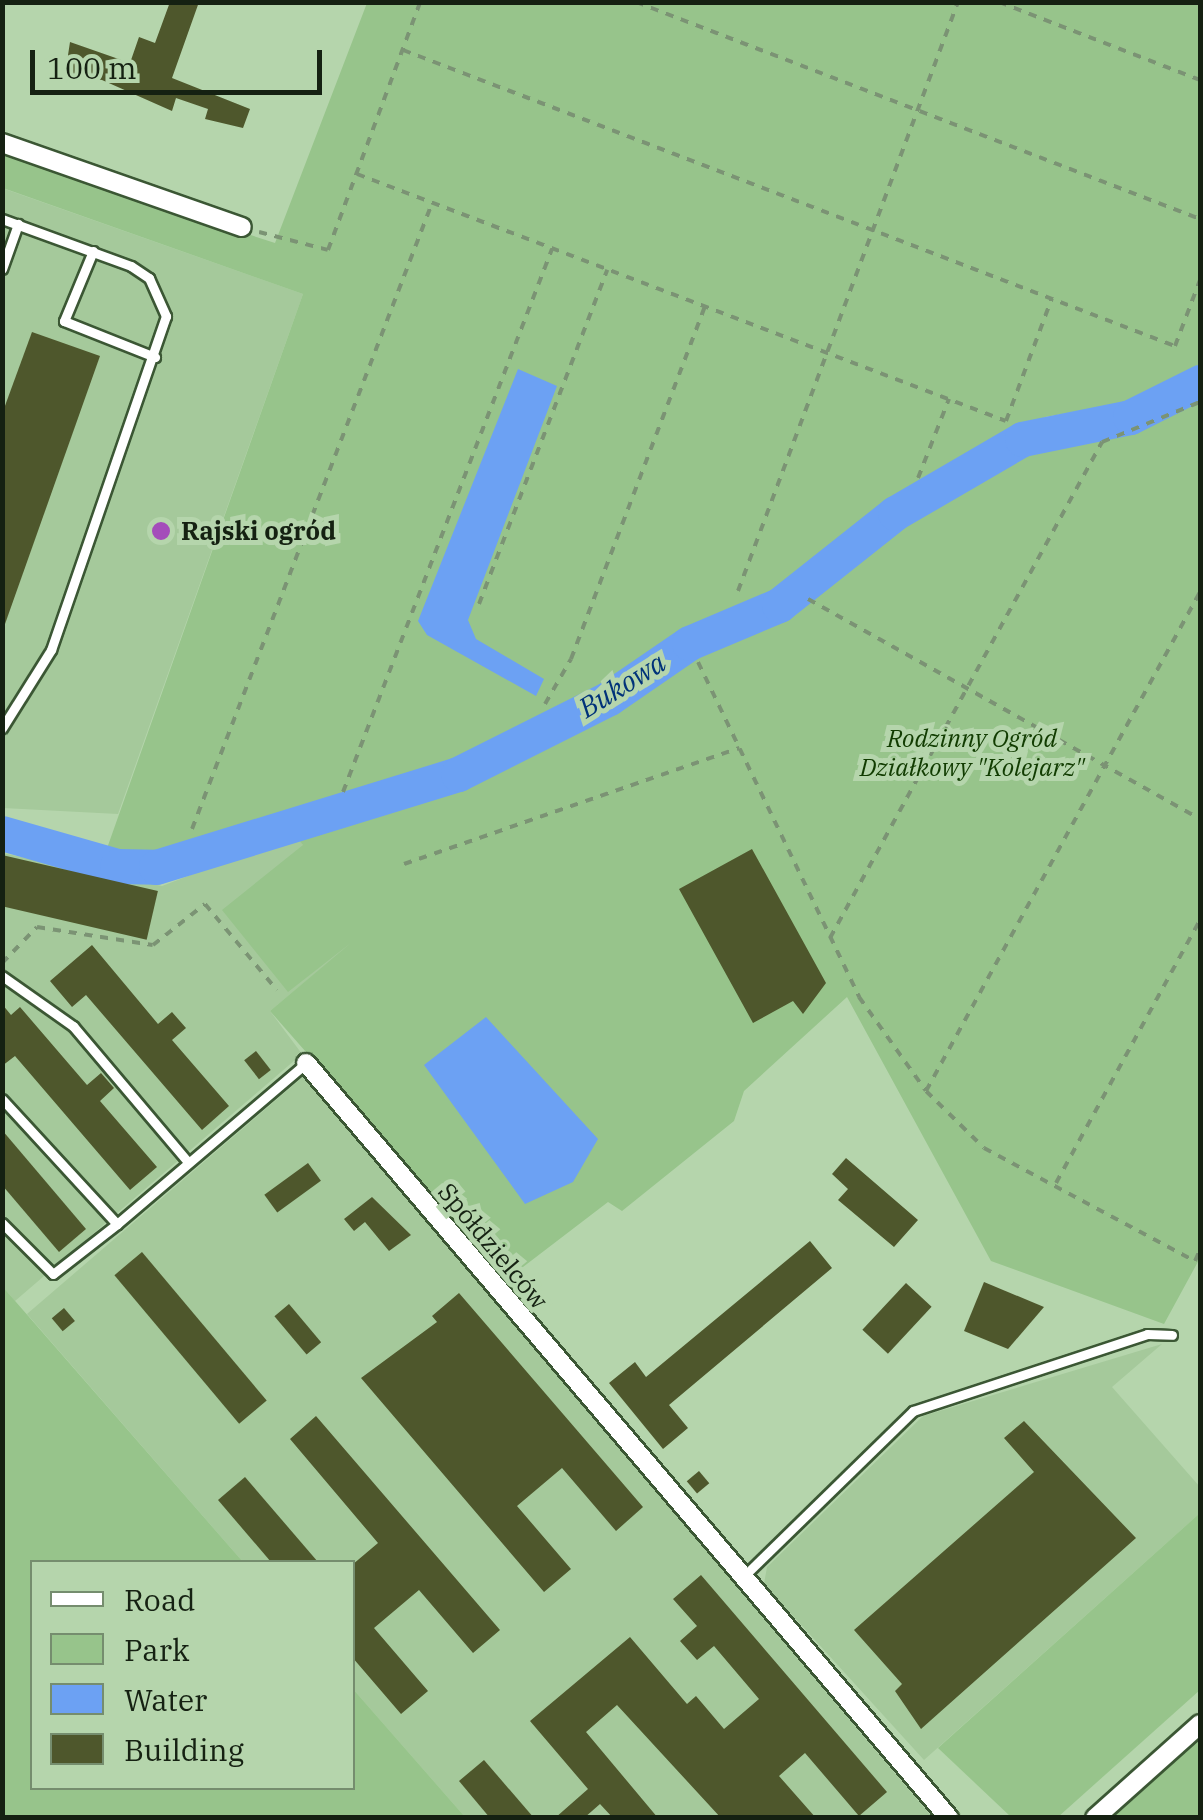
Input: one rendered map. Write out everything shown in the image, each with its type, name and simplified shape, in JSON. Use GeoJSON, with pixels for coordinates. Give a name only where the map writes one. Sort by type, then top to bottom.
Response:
{"type":"FeatureCollection","features":[{"type":"Feature","properties":{"kind":"street"},"geometry":{"type":"LineString","coordinates":[[2,143],[242,227]]}},
{"type":"Feature","properties":{"kind":"street","name":"Spółdzielców"},"geometry":{"type":"LineString","coordinates":[[306,1063],[948,1818]]}},
{"type":"Feature","properties":{"kind":"street"},"geometry":{"type":"LineString","coordinates":[[1095,1818],[1200,1724]]}},
{"type":"Feature","properties":{"kind":"lane"},"geometry":{"type":"LineString","coordinates":[[2,218],[149,278],[166,316],[51,650],[2,728]]}},
{"type":"Feature","properties":{"kind":"lane"},"geometry":{"type":"LineString","coordinates":[[2,269],[18,224]]}},
{"type":"Feature","properties":{"kind":"lane"},"geometry":{"type":"LineString","coordinates":[[93,252],[64,321],[155,357]]}},
{"type":"Feature","properties":{"kind":"lane"},"geometry":{"type":"LineString","coordinates":[[2,976],[72,1026],[187,1161]]}},
{"type":"Feature","properties":{"kind":"lane","name":"Spółdzielców"},"geometry":{"type":"LineString","coordinates":[[2,1222],[53,1274],[306,1063]]}},
{"type":"Feature","properties":{"kind":"lane"},"geometry":{"type":"LineString","coordinates":[[2,1098],[117,1224]]}},
{"type":"Feature","properties":{"kind":"lane"},"geometry":{"type":"LineString","coordinates":[[744,1576],[913,1411],[1146,1334],[1172,1335]]}},
{"type":"Feature","properties":{"kind":"path"},"geometry":{"type":"LineString","coordinates":[[278,237],[328,250],[420,2]]}},
{"type":"Feature","properties":{"kind":"path"},"geometry":{"type":"LineString","coordinates":[[636,2],[1200,219]]}},
{"type":"Feature","properties":{"kind":"path"},"geometry":{"type":"LineString","coordinates":[[738,591],[958,2]]}},
{"type":"Feature","properties":{"kind":"path"},"geometry":{"type":"LineString","coordinates":[[999,2],[1200,80]]}},
{"type":"Feature","properties":{"kind":"path"},"geometry":{"type":"LineString","coordinates":[[402,50],[873,234],[1176,346],[1200,280]]}},
{"type":"Feature","properties":{"kind":"path"},"geometry":{"type":"LineString","coordinates":[[356,174],[1006,421],[1052,298]]}},
{"type":"Feature","properties":{"kind":"path"},"geometry":{"type":"LineString","coordinates":[[192,829],[432,203]]}},
{"type":"Feature","properties":{"kind":"path"},"geometry":{"type":"LineString","coordinates":[[342,792],[552,248]]}},
{"type":"Feature","properties":{"kind":"path"},"geometry":{"type":"LineString","coordinates":[[479,604],[608,270]]}},
{"type":"Feature","properties":{"kind":"path"},"geometry":{"type":"LineString","coordinates":[[545,704],[571,659],[705,307]]}},
{"type":"Feature","properties":{"kind":"path"},"geometry":{"type":"LineString","coordinates":[[918,478],[949,399]]}},
{"type":"Feature","properties":{"kind":"path"},"geometry":{"type":"LineString","coordinates":[[830,938],[1102,442],[1200,402]]}},
{"type":"Feature","properties":{"kind":"path"},"geometry":{"type":"LineString","coordinates":[[926,1091],[1200,592]]}},
{"type":"Feature","properties":{"kind":"path"},"geometry":{"type":"LineString","coordinates":[[808,599],[1200,819]]}},
{"type":"Feature","properties":{"kind":"path"},"geometry":{"type":"LineString","coordinates":[[698,662],[858,997],[926,1091],[984,1148],[1195,1261],[1200,1250]]}},
{"type":"Feature","properties":{"kind":"path"},"geometry":{"type":"LineString","coordinates":[[404,864],[739,748]]}},
{"type":"Feature","properties":{"kind":"path"},"geometry":{"type":"LineString","coordinates":[[2,963],[37,927],[153,945],[205,904],[277,990]]}},
{"type":"Feature","properties":{"kind":"path"},"geometry":{"type":"LineString","coordinates":[[1055,1185],[1200,920]]}},
{"type":"Feature","properties":{"kind":"shaded area"},"geometry":{"type":"Polygon","coordinates":[[[2,188],[303,294],[118,814],[3,808],[2,188]]]}},
{"type":"Feature","properties":{"kind":"shaded area"},"geometry":{"type":"Polygon","coordinates":[[[295,835],[371,927],[270,1011],[302,1054],[15,1301],[2,1286],[2,853],[162,886],[295,835]]]}},
{"type":"Feature","properties":{"kind":"shaded area"},"geometry":{"type":"Polygon","coordinates":[[[304,1076],[932,1817],[465,1817],[355,1691],[355,1560],[241,1560],[27,1314],[304,1076]]]}},
{"type":"Feature","properties":{"kind":"shaded area"},"geometry":{"type":"Polygon","coordinates":[[[1162,1344],[1112,1387],[1200,1487],[1200,1513],[924,1760],[764,1584],[767,1567],[923,1416],[1162,1344]]]}},
{"type":"Feature","properties":{"kind":"green space"},"geometry":{"type":"Polygon","coordinates":[[[367,3],[1200,3],[1200,371],[1120,404],[1045,417],[869,516],[760,602],[476,754],[165,859],[105,854],[303,294],[3,188],[3,154],[275,243],[367,3]]]}},
{"type":"Feature","properties":{"kind":"green space","name":"Rodzinny Ogród Działkowy \"Kolejarz\""},"geometry":{"type":"Polygon","coordinates":[[[1200,394],[1200,1258],[1164,1324],[991,1261],[847,997],[744,1091],[734,1121],[622,1211],[608,1202],[506,1280],[270,1011],[352,942],[288,992],[222,910],[303,845],[295,835],[477,773],[594,713],[686,654],[787,608],[885,531],[1015,456],[1200,394]]]}},
{"type":"Feature","properties":{"kind":"green space"},"geometry":{"type":"Polygon","coordinates":[[[2,1286],[241,1560],[30,1560],[30,1790],[355,1790],[355,1691],[465,1817],[3,1817],[2,1286]]]}},
{"type":"Feature","properties":{"kind":"green space"},"geometry":{"type":"Polygon","coordinates":[[[1200,1513],[1200,1690],[1058,1817],[1011,1817],[938,1748],[1200,1513]]]}},
{"type":"Feature","properties":{"kind":"green space"},"geometry":{"type":"Polygon","coordinates":[[[1200,1732],[1200,1817],[1105,1817],[1200,1732]]]}},
{"type":"Feature","properties":{"kind":"water"},"geometry":{"type":"Polygon","coordinates":[[[518,369],[557,386],[468,620],[476,639],[544,679],[536,696],[427,635],[418,621],[518,369]]]}},
{"type":"Feature","properties":{"kind":"water"},"geometry":{"type":"Polygon","coordinates":[[[486,1017],[598,1139],[573,1182],[525,1204],[424,1065],[486,1017]]]}},
{"type":"Feature","properties":{"kind":"building"},"geometry":{"type":"Polygon","coordinates":[[[170,2],[199,2],[172,78],[250,109],[243,128],[205,119],[208,109],[176,98],[172,111],[102,80],[65,75],[70,42],[130,63],[139,37],[155,43],[170,2]]]}},
{"type":"Feature","properties":{"kind":"building"},"geometry":{"type":"Polygon","coordinates":[[[32,332],[100,356],[5,624],[2,414],[32,332]]]}},
{"type":"Feature","properties":{"kind":"building"},"geometry":{"type":"Polygon","coordinates":[[[752,849],[826,983],[803,1014],[793,1001],[753,1023],[679,889],[752,849]]]}},
{"type":"Feature","properties":{"kind":"building"},"geometry":{"type":"Polygon","coordinates":[[[2,855],[158,891],[147,940],[2,906],[2,855]]]}},
{"type":"Feature","properties":{"kind":"building"},"geometry":{"type":"Polygon","coordinates":[[[92,945],[158,1024],[172,1012],[186,1028],[172,1040],[229,1106],[202,1130],[86,995],[72,1007],[50,981],[92,945]]]}},
{"type":"Feature","properties":{"kind":"building"},"geometry":{"type":"Polygon","coordinates":[[[2,1004],[11,1015],[20,1007],[87,1085],[101,1073],[114,1088],[100,1101],[157,1167],[130,1190],[15,1056],[2,1066],[2,1004]]]}},
{"type":"Feature","properties":{"kind":"building"},"geometry":{"type":"Polygon","coordinates":[[[256,1051],[271,1070],[259,1079],[244,1060],[256,1051]]]}},
{"type":"Feature","properties":{"kind":"building"},"geometry":{"type":"Polygon","coordinates":[[[2,1130],[86,1229],[59,1252],[2,1185],[2,1130]]]}},
{"type":"Feature","properties":{"kind":"building"},"geometry":{"type":"Polygon","coordinates":[[[846,1158],[918,1220],[894,1247],[838,1200],[848,1189],[832,1174],[846,1158]]]}},
{"type":"Feature","properties":{"kind":"building"},"geometry":{"type":"Polygon","coordinates":[[[308,1163],[321,1181],[277,1213],[264,1195],[308,1163]]]}},
{"type":"Feature","properties":{"kind":"building"},"geometry":{"type":"Polygon","coordinates":[[[372,1197],[411,1235],[389,1251],[365,1222],[354,1231],[344,1219],[372,1197]]]}},
{"type":"Feature","properties":{"kind":"building"},"geometry":{"type":"Polygon","coordinates":[[[810,1241],[832,1268],[669,1405],[688,1428],[663,1449],[609,1383],[635,1362],[646,1377],[810,1241]]]}},
{"type":"Feature","properties":{"kind":"building"},"geometry":{"type":"Polygon","coordinates":[[[142,1252],[267,1401],[239,1424],[114,1275],[142,1252]]]}},
{"type":"Feature","properties":{"kind":"building"},"geometry":{"type":"Polygon","coordinates":[[[984,1282],[1044,1307],[1008,1349],[964,1331],[984,1282]]]}},
{"type":"Feature","properties":{"kind":"building"},"geometry":{"type":"Polygon","coordinates":[[[906,1283],[932,1307],[888,1354],[862,1330],[906,1283]]]}},
{"type":"Feature","properties":{"kind":"building"},"geometry":{"type":"Polygon","coordinates":[[[459,1293],[643,1507],[616,1531],[562,1468],[517,1506],[571,1569],[544,1592],[361,1378],[437,1322],[432,1316],[459,1293]]]}},
{"type":"Feature","properties":{"kind":"building"},"geometry":{"type":"Polygon","coordinates":[[[289,1304],[321,1342],[307,1355],[274,1316],[289,1304]]]}},
{"type":"Feature","properties":{"kind":"building"},"geometry":{"type":"Polygon","coordinates":[[[64,1308],[75,1321],[63,1331],[52,1318],[64,1308]]]}},
{"type":"Feature","properties":{"kind":"building"},"geometry":{"type":"Polygon","coordinates":[[[316,1416],[500,1630],[473,1653],[419,1590],[374,1628],[428,1691],[401,1714],[355,1660],[355,1562],[378,1543],[290,1439],[316,1416]]]}},
{"type":"Feature","properties":{"kind":"building"},"geometry":{"type":"Polygon","coordinates":[[[1024,1421],[1136,1538],[921,1729],[895,1691],[902,1684],[854,1630],[1034,1472],[1004,1438],[1024,1421]]]}},
{"type":"Feature","properties":{"kind":"building"},"geometry":{"type":"Polygon","coordinates":[[[699,1471],[709,1483],[697,1494],[687,1481],[699,1471]]]}},
{"type":"Feature","properties":{"kind":"building"},"geometry":{"type":"Polygon","coordinates":[[[245,1477],[316,1560],[269,1560],[218,1500],[245,1477]]]}},
{"type":"Feature","properties":{"kind":"building"},"geometry":{"type":"Polygon","coordinates":[[[701,1575],[887,1792],[859,1816],[805,1753],[779,1776],[816,1818],[721,1818],[617,1705],[586,1732],[658,1818],[613,1818],[600,1804],[584,1818],[555,1818],[588,1789],[530,1721],[630,1637],[687,1704],[696,1696],[724,1729],[759,1699],[714,1646],[697,1660],[680,1641],[697,1626],[673,1599],[701,1575]]]}},
{"type":"Feature","properties":{"kind":"building"},"geometry":{"type":"Polygon","coordinates":[[[484,1760],[534,1818],[490,1818],[459,1781],[484,1760]]]}},
{"type":"Feature","properties":{"kind":"waterway","name":"Bukowa"},"geometry":{"type":"LineString","coordinates":[[2,833],[117,866],[156,867],[458,774],[609,698],[689,643],[779,605],[895,513],[1022,439],[1130,417],[1200,382]]}},
{"type":"Feature","properties":{"kind":"place","name":"Rajski ogród"},"geometry":{"type":"Point","coordinates":[161,531]}}]}
